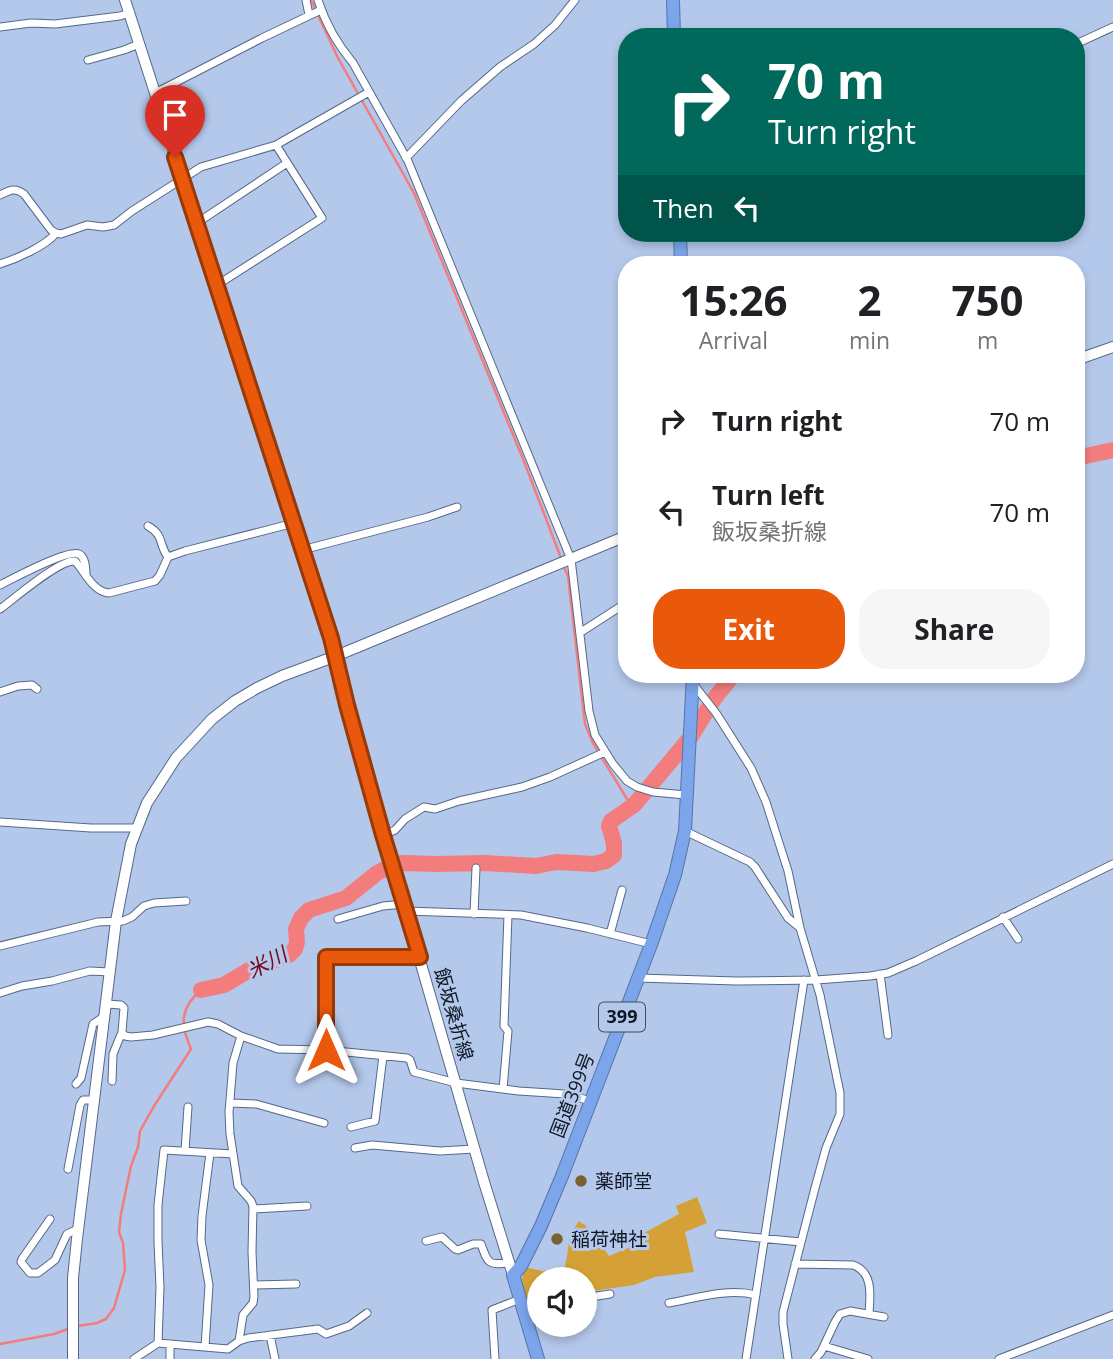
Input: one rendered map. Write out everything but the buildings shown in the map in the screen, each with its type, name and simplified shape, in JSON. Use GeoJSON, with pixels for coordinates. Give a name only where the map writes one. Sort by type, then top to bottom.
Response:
{"type":"FeatureCollection","features":[{"type":"Feature","properties":{"kind":"highway"},"geometry":{"type":"LineString","coordinates":[[673,0],[674,28]]}},
{"type":"Feature","properties":{"kind":"highway","name":"国道399号"},"geometry":{"type":"LineString","coordinates":[[511,1269],[521,1266],[541,1226],[651,944],[675,875],[685,831],[693,683]]}},
{"type":"Feature","properties":{"kind":"highway"},"geometry":{"type":"LineString","coordinates":[[511,1269],[538,1359]]}},
{"type":"Feature","properties":{"kind":"main road","name":"飯坂桑折線"},"geometry":{"type":"LineString","coordinates":[[125,0],[336,656],[383,835],[511,1269]]}},
{"type":"Feature","properties":{"kind":"main road"},"geometry":{"type":"LineString","coordinates":[[1085,357],[1113,347]]}},
{"type":"Feature","properties":{"kind":"main road"},"geometry":{"type":"LineString","coordinates":[[73,1359],[73,1278],[116,921],[136,828],[161,780],[176,758],[212,719],[257,688],[618,539]]}},
{"type":"Feature","properties":{"kind":"street"},"geometry":{"type":"LineString","coordinates":[[306,0],[353,62],[367,93],[406,158],[544,489],[569,560],[581,632],[591,723],[601,754],[627,782],[653,792],[686,795]]}},
{"type":"Feature","properties":{"kind":"street"},"geometry":{"type":"LineString","coordinates":[[155,93],[315,12],[318,0]]}},
{"type":"Feature","properties":{"kind":"street"},"geometry":{"type":"LineString","coordinates":[[406,158],[461,101],[500,67],[534,44],[575,0]]}},
{"type":"Feature","properties":{"kind":"street"},"geometry":{"type":"LineString","coordinates":[[0,27],[31,23],[55,24],[129,13]]}},
{"type":"Feature","properties":{"kind":"street"},"geometry":{"type":"LineString","coordinates":[[1085,40],[1113,27]]}},
{"type":"Feature","properties":{"kind":"street"},"geometry":{"type":"LineString","coordinates":[[88,60],[139,44]]}},
{"type":"Feature","properties":{"kind":"street"},"geometry":{"type":"LineString","coordinates":[[0,195],[14,189],[24,194],[56,233],[61,234],[87,225],[114,225],[201,167],[276,145],[367,93]]}},
{"type":"Feature","properties":{"kind":"street"},"geometry":{"type":"LineString","coordinates":[[216,285],[323,218],[276,145]]}},
{"type":"Feature","properties":{"kind":"street"},"geometry":{"type":"LineString","coordinates":[[197,223],[287,163]]}},
{"type":"Feature","properties":{"kind":"street"},"geometry":{"type":"LineString","coordinates":[[0,264],[51,239],[56,233]]}},
{"type":"Feature","properties":{"kind":"street"},"geometry":{"type":"LineString","coordinates":[[302,550],[415,521],[457,507]]}},
{"type":"Feature","properties":{"kind":"street"},"geometry":{"type":"LineString","coordinates":[[0,609],[69,560],[75,561],[97,590],[109,593],[155,581],[168,557],[293,523]]}},
{"type":"Feature","properties":{"kind":"street"},"geometry":{"type":"LineString","coordinates":[[148,526],[158,533],[164,553],[168,557]]}},
{"type":"Feature","properties":{"kind":"street"},"geometry":{"type":"LineString","coordinates":[[0,585],[41,564],[77,553],[86,567],[86,575]]}},
{"type":"Feature","properties":{"kind":"street"},"geometry":{"type":"LineString","coordinates":[[581,632],[618,608]]}},
{"type":"Feature","properties":{"kind":"street"},"geometry":{"type":"LineString","coordinates":[[696,683],[751,768],[766,802],[788,871],[800,928],[816,980],[839,1093],[840,1114],[826,1148],[783,1312],[788,1359]]}},
{"type":"Feature","properties":{"kind":"street"},"geometry":{"type":"LineString","coordinates":[[0,692],[18,686],[32,685],[37,689]]}},
{"type":"Feature","properties":{"kind":"street"},"geometry":{"type":"LineString","coordinates":[[383,835],[395,830],[405,819],[424,807],[435,809],[522,786],[550,777],[601,754]]}},
{"type":"Feature","properties":{"kind":"street"},"geometry":{"type":"LineString","coordinates":[[0,823],[136,828]]}},
{"type":"Feature","properties":{"kind":"street"},"geometry":{"type":"LineString","coordinates":[[685,831],[750,862],[788,918],[800,928]]}},
{"type":"Feature","properties":{"kind":"street"},"geometry":{"type":"LineString","coordinates":[[638,978],[816,980],[880,974],[908,965],[1113,864]]}},
{"type":"Feature","properties":{"kind":"street"},"geometry":{"type":"LineString","coordinates":[[474,914],[476,869]]}},
{"type":"Feature","properties":{"kind":"street"},"geometry":{"type":"LineString","coordinates":[[610,934],[622,890]]}},
{"type":"Feature","properties":{"kind":"street"},"geometry":{"type":"LineString","coordinates":[[0,946],[98,922],[128,920],[145,906],[154,903],[186,901]]}},
{"type":"Feature","properties":{"kind":"street"},"geometry":{"type":"LineString","coordinates":[[338,919],[383,906],[521,915],[651,944]]}},
{"type":"Feature","properties":{"kind":"street"},"geometry":{"type":"LineString","coordinates":[[503,1089],[509,1031],[504,1026],[508,915]]}},
{"type":"Feature","properties":{"kind":"street"},"geometry":{"type":"LineString","coordinates":[[1003,917],[1018,939]]}},
{"type":"Feature","properties":{"kind":"street"},"geometry":{"type":"LineString","coordinates":[[326,1050],[326,957],[420,957]]}},
{"type":"Feature","properties":{"kind":"street"},"geometry":{"type":"LineString","coordinates":[[0,993],[90,971],[110,972]]}},
{"type":"Feature","properties":{"kind":"street"},"geometry":{"type":"LineString","coordinates":[[880,974],[888,1035]]}},
{"type":"Feature","properties":{"kind":"street"},"geometry":{"type":"LineString","coordinates":[[746,1359],[804,980]]}},
{"type":"Feature","properties":{"kind":"street"},"geometry":{"type":"LineString","coordinates":[[107,1004],[121,1005],[124,1008],[122,1032],[113,1054],[112,1081]]}},
{"type":"Feature","properties":{"kind":"street"},"geometry":{"type":"LineString","coordinates":[[76,1084],[81,1078],[93,1024],[105,1016]]}},
{"type":"Feature","properties":{"kind":"street"},"geometry":{"type":"LineString","coordinates":[[122,1032],[131,1037],[208,1022],[278,1049],[326,1050],[407,1058],[417,1074],[456,1083],[565,1094],[591,1101]]}},
{"type":"Feature","properties":{"kind":"street"},"geometry":{"type":"LineString","coordinates":[[239,1341],[243,1315],[253,1303],[254,1285],[254,1209],[251,1200],[238,1186],[230,1134],[233,1063],[241,1036]]}},
{"type":"Feature","properties":{"kind":"street"},"geometry":{"type":"LineString","coordinates":[[351,1127],[376,1121],[383,1056]]}},
{"type":"Feature","properties":{"kind":"street"},"geometry":{"type":"LineString","coordinates":[[68,1169],[80,1105],[82,1100],[94,1100]]}},
{"type":"Feature","properties":{"kind":"street"},"geometry":{"type":"LineString","coordinates":[[230,1103],[256,1104],[324,1123]]}},
{"type":"Feature","properties":{"kind":"street"},"geometry":{"type":"LineString","coordinates":[[185,1151],[188,1107]]}},
{"type":"Feature","properties":{"kind":"street"},"geometry":{"type":"LineString","coordinates":[[355,1147],[372,1145],[440,1151],[474,1149]]}},
{"type":"Feature","properties":{"kind":"street"},"geometry":{"type":"LineString","coordinates":[[158,1343],[158,1205],[164,1150],[233,1154]]}},
{"type":"Feature","properties":{"kind":"street"},"geometry":{"type":"LineString","coordinates":[[205,1347],[209,1285],[201,1240],[210,1153]]}},
{"type":"Feature","properties":{"kind":"street"},"geometry":{"type":"LineString","coordinates":[[254,1209],[307,1206]]}},
{"type":"Feature","properties":{"kind":"street"},"geometry":{"type":"LineString","coordinates":[[50,1220],[22,1259],[21,1262],[30,1273],[38,1273],[55,1260],[67,1234],[78,1229]]}},
{"type":"Feature","properties":{"kind":"street"},"geometry":{"type":"LineString","coordinates":[[719,1234],[801,1242]]}},
{"type":"Feature","properties":{"kind":"street"},"geometry":{"type":"LineString","coordinates":[[426,1241],[442,1237],[455,1250],[481,1244],[490,1263],[511,1269]]}},
{"type":"Feature","properties":{"kind":"street"},"geometry":{"type":"LineString","coordinates":[[458,1250],[458,1260]]}},
{"type":"Feature","properties":{"kind":"street"},"geometry":{"type":"LineString","coordinates":[[795,1264],[860,1267],[870,1287],[869,1314]]}},
{"type":"Feature","properties":{"kind":"street"},"geometry":{"type":"LineString","coordinates":[[254,1285],[296,1284]]}},
{"type":"Feature","properties":{"kind":"street"},"geometry":{"type":"LineString","coordinates":[[669,1303],[733,1292],[756,1295]]}},
{"type":"Feature","properties":{"kind":"street"},"geometry":{"type":"LineString","coordinates":[[597,1296],[611,1294]]}},
{"type":"Feature","properties":{"kind":"street"},"geometry":{"type":"LineString","coordinates":[[495,1359],[492,1310],[527,1303]]}},
{"type":"Feature","properties":{"kind":"street"},"geometry":{"type":"LineString","coordinates":[[815,1359],[840,1314],[850,1311],[884,1317]]}},
{"type":"Feature","properties":{"kind":"street"},"geometry":{"type":"LineString","coordinates":[[134,1359],[158,1343],[228,1349],[239,1341],[270,1335],[318,1329],[326,1334],[349,1326],[367,1314]]}},
{"type":"Feature","properties":{"kind":"street"},"geometry":{"type":"LineString","coordinates":[[999,1359],[1113,1315]]}},
{"type":"Feature","properties":{"kind":"street"},"geometry":{"type":"LineString","coordinates":[[270,1335],[275,1359]]}},
{"type":"Feature","properties":{"kind":"street"},"geometry":{"type":"LineString","coordinates":[[170,1344],[170,1359]]}},
{"type":"Feature","properties":{"kind":"street"},"geometry":{"type":"LineString","coordinates":[[824,1346],[868,1359]]}},
{"type":"Feature","properties":{"kind":"street"},"geometry":{"type":"LineString","coordinates":[[223,1349],[224,1359]]}},
{"type":"Feature","properties":{"kind":"shaded area"},"geometry":{"type":"Polygon","coordinates":[[[697,1197],[707,1223],[685,1232],[694,1272],[655,1277],[634,1285],[597,1290],[597,1267],[565,1267],[570,1235],[579,1221],[590,1229],[609,1256],[635,1245],[633,1239],[679,1214],[676,1206],[697,1197]]]}},
{"type":"Feature","properties":{"kind":"shaded area"},"geometry":{"type":"Polygon","coordinates":[[[525,1267],[527,1298],[524,1298],[521,1282],[525,1267]]]}},
{"type":"Feature","properties":{"kind":"waterway"},"geometry":{"type":"LineString","coordinates":[[311,0],[338,58],[414,193],[561,558]]}},
{"type":"Feature","properties":{"kind":"waterway","name":"米川"},"geometry":{"type":"LineString","coordinates":[[1085,456],[1113,450]]}},
{"type":"Feature","properties":{"kind":"waterway"},"geometry":{"type":"LineString","coordinates":[[563,565],[568,576],[585,724],[593,743],[627,799],[634,805]]}},
{"type":"Feature","properties":{"kind":"waterway","name":"米川"},"geometry":{"type":"LineString","coordinates":[[201,990],[224,985],[251,969],[289,955],[297,942],[296,929],[309,910],[346,898],[377,873],[394,864],[485,863],[536,866],[556,862],[594,864],[606,861],[614,855],[609,826],[611,821],[634,805],[690,738],[727,683]]}},
{"type":"Feature","properties":{"kind":"waterway","name":"米川"},"geometry":{"type":"LineString","coordinates":[[78,1326],[106,1319],[114,1308],[125,1270],[123,1243],[119,1232],[121,1214],[140,1131],[191,1049],[185,1032],[184,1017],[189,1003],[201,990]]}},
{"type":"Feature","properties":{"kind":"waterway","name":"米川"},"geometry":{"type":"LineString","coordinates":[[0,1344],[68,1329]]}},
{"type":"Feature","properties":{"kind":"place","name":"薬師堂"},"geometry":{"type":"Point","coordinates":[581,1181]}},
{"type":"Feature","properties":{"kind":"place","name":"稲荷神社"},"geometry":{"type":"Point","coordinates":[557,1239]}},
{"type":"Feature","properties":{"kind":"route"},"geometry":{"type":"LineString","coordinates":[[175,157],[331,638],[383,835],[420,957],[326,957],[326,1050]]}}]}
